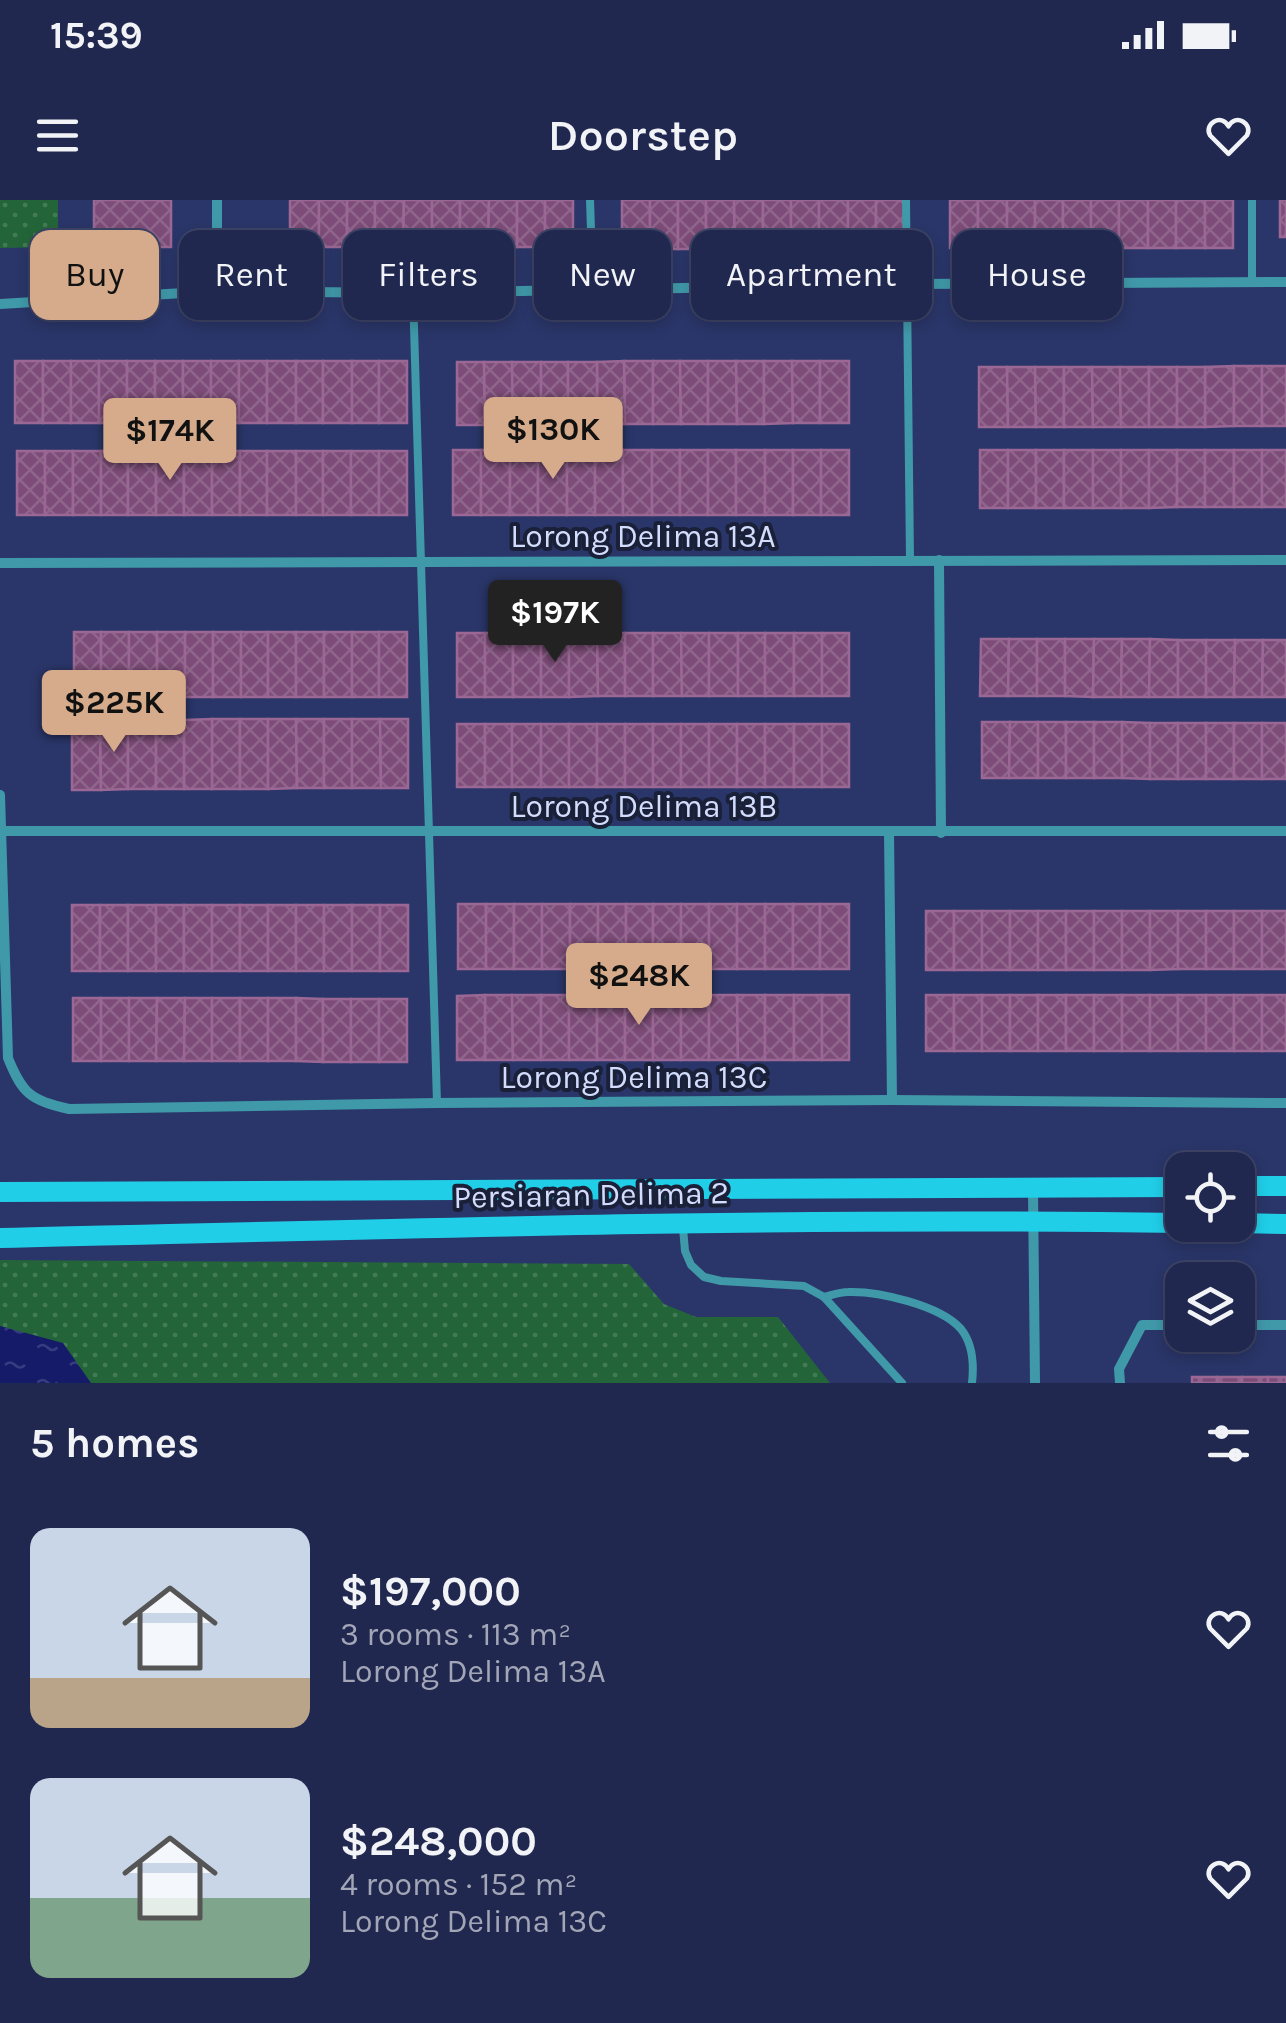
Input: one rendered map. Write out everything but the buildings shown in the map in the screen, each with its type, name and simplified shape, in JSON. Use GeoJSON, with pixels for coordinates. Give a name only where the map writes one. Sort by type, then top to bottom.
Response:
{"type":"FeatureCollection","features":[{"type":"Feature","properties":{"kind":"street"},"geometry":{"type":"LineString","coordinates":[[218,200],[218,230]]}},
{"type":"Feature","properties":{"kind":"street"},"geometry":{"type":"LineString","coordinates":[[932,284],[1286,282]]}},
{"type":"Feature","properties":{"kind":"street"},"geometry":{"type":"LineString","coordinates":[[0,304],[179,293]]}},
{"type":"Feature","properties":{"kind":"street"},"geometry":{"type":"LineString","coordinates":[[939,560],[940,832]]}},
{"type":"Feature","properties":{"kind":"street","name":"Lorong Delima 13A"},"geometry":{"type":"LineString","coordinates":[[0,563],[1286,560]]}},
{"type":"Feature","properties":{"kind":"street"},"geometry":{"type":"LineString","coordinates":[[0,795],[1,831]]}},
{"type":"Feature","properties":{"kind":"street","name":"Lorong Delima 13B"},"geometry":{"type":"LineString","coordinates":[[1,831],[1286,831]]}},
{"type":"Feature","properties":{"kind":"street","name":"Lorong Delima 13C"},"geometry":{"type":"LineString","coordinates":[[1,831],[8,1058],[17,1082],[40,1104],[69,1110],[892,1100],[1286,1103]]}},
{"type":"Feature","properties":{"kind":"street"},"geometry":{"type":"LineString","coordinates":[[889,831],[892,1100]]}},
{"type":"Feature","properties":{"kind":"street"},"geometry":{"type":"LineString","coordinates":[[1255,1186],[1286,1186]]}},
{"type":"Feature","properties":{"kind":"street","name":"Persiaran Delima 2"},"geometry":{"type":"LineString","coordinates":[[0,1192],[1165,1187]]}},
{"type":"Feature","properties":{"kind":"street"},"geometry":{"type":"LineString","coordinates":[[1034,1189],[1035,1383]]}},
{"type":"Feature","properties":{"kind":"street","name":"Persiaran Delima 2"},"geometry":{"type":"LineString","coordinates":[[0,1238],[682,1223],[1165,1222]]}},
{"type":"Feature","properties":{"kind":"street"},"geometry":{"type":"LineString","coordinates":[[1255,1223],[1286,1224]]}},
{"type":"Feature","properties":{"kind":"street"},"geometry":{"type":"LineString","coordinates":[[1120,1383],[1120,1369],[1142,1325],[1165,1325]]}},
{"type":"Feature","properties":{"kind":"street"},"geometry":{"type":"LineString","coordinates":[[1255,1325],[1286,1325]]}},
{"type":"Feature","properties":{"kind":"lane"},"geometry":{"type":"LineString","coordinates":[[590,200],[591,230]]}},
{"type":"Feature","properties":{"kind":"lane"},"geometry":{"type":"LineString","coordinates":[[906,200],[906,230]]}},
{"type":"Feature","properties":{"kind":"lane"},"geometry":{"type":"LineString","coordinates":[[1252,200],[1252,282]]}},
{"type":"Feature","properties":{"kind":"lane"},"geometry":{"type":"LineString","coordinates":[[414,320],[437,1103]]}},
{"type":"Feature","properties":{"kind":"lane"},"geometry":{"type":"LineString","coordinates":[[907,320],[910,560]]}},
{"type":"Feature","properties":{"kind":"lane"},"geometry":{"type":"LineString","coordinates":[[682,1223],[691,1265],[704,1277],[804,1286],[824,1298],[902,1383]]}},
{"type":"Feature","properties":{"kind":"lane"},"geometry":{"type":"LineString","coordinates":[[824,1298],[846,1292],[886,1295],[946,1318],[961,1330],[971,1350],[972,1383]]}},
{"type":"Feature","properties":{"kind":"green space"},"geometry":{"type":"Polygon","coordinates":[[[0,200],[58,200],[58,230],[30,230],[30,247],[0,248],[0,200]]]}},
{"type":"Feature","properties":{"kind":"green space"},"geometry":{"type":"Polygon","coordinates":[[[0,1260],[629,1264],[664,1304],[696,1317],[778,1317],[830,1383],[0,1383],[0,1260]]]}},
{"type":"Feature","properties":{"kind":"water"},"geometry":{"type":"Polygon","coordinates":[[[0,1326],[63,1343],[91,1383],[0,1383],[0,1326]]]}}]}
